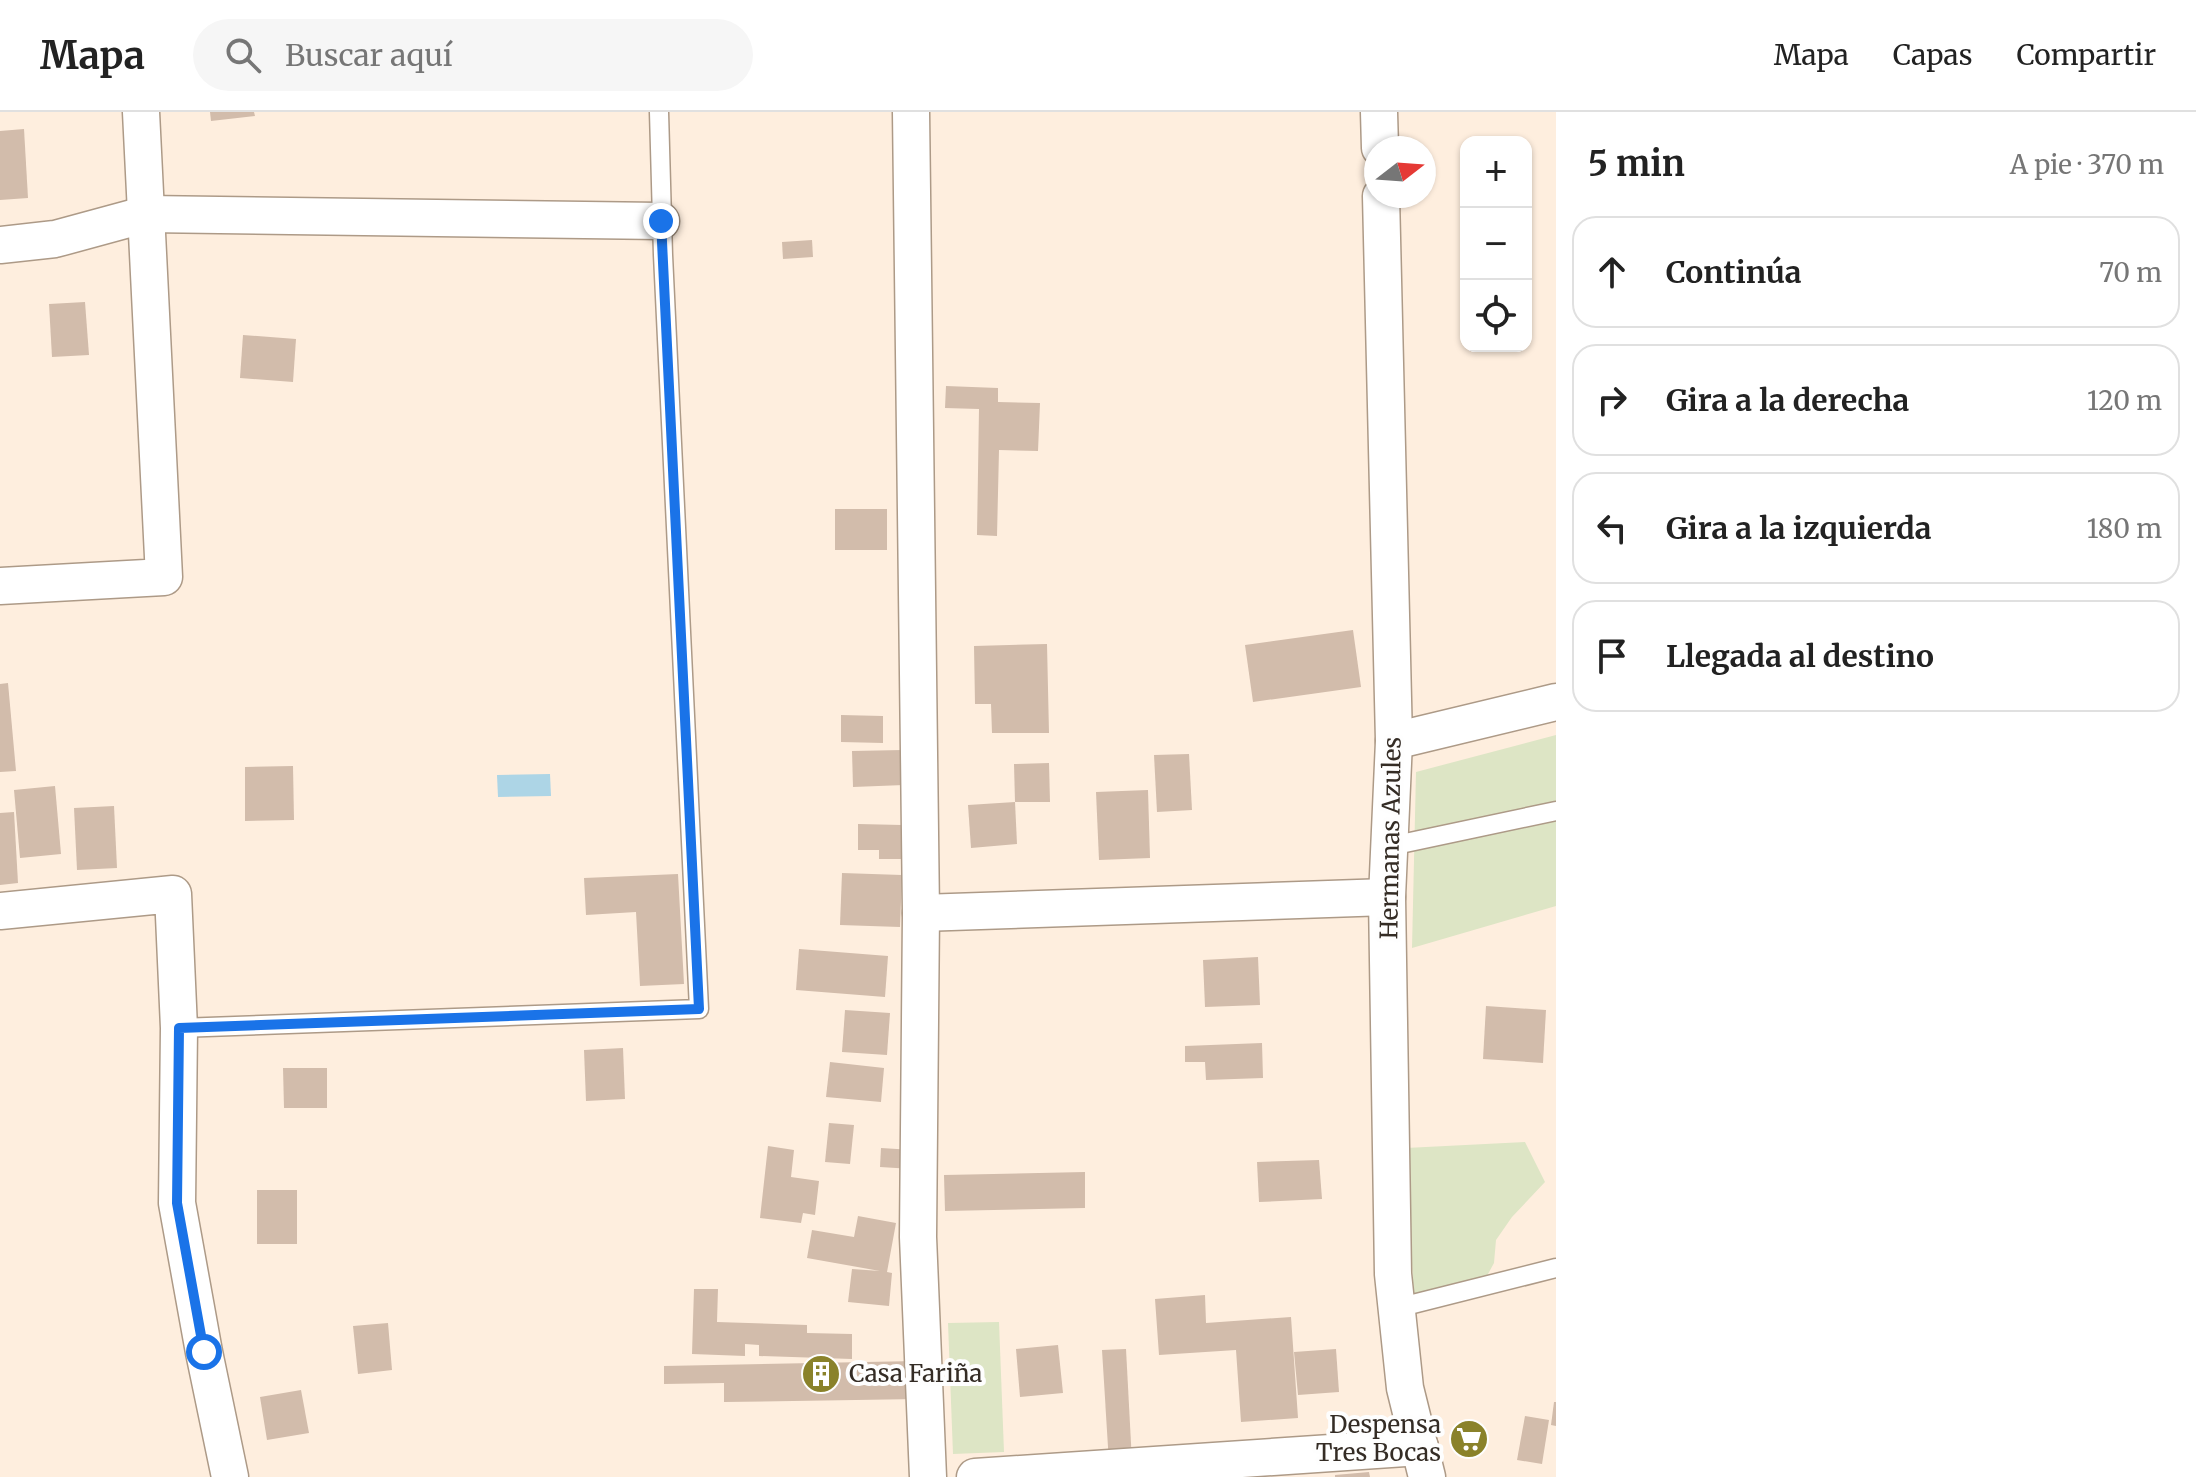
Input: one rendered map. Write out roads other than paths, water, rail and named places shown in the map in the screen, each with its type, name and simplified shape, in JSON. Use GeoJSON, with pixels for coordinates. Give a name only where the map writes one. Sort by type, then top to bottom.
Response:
{"type":"FeatureCollection","features":[{"type":"Feature","properties":{"kind":"street"},"geometry":{"type":"LineString","coordinates":[[0,586],[164,577],[141,112]]}},
{"type":"Feature","properties":{"kind":"street"},"geometry":{"type":"LineString","coordinates":[[911,112],[921,913],[918,1237],[928,1477]]}},
{"type":"Feature","properties":{"kind":"street"},"geometry":{"type":"LineString","coordinates":[[1379,112],[1380,136]]}},
{"type":"Feature","properties":{"kind":"street","name":"Hermanas Azules"},"geometry":{"type":"LineString","coordinates":[[1381,208],[1394,741],[1387,897],[1393,1259],[1405,1388],[1423,1462]]}},
{"type":"Feature","properties":{"kind":"street"},"geometry":{"type":"LineString","coordinates":[[0,245],[55,239],[147,214],[661,221]]}},
{"type":"Feature","properties":{"kind":"street"},"geometry":{"type":"LineString","coordinates":[[1394,741],[1556,702]]}},
{"type":"Feature","properties":{"kind":"street"},"geometry":{"type":"LineString","coordinates":[[0,911],[173,894],[179,1028],[177,1203],[230,1477]]}},
{"type":"Feature","properties":{"kind":"street"},"geometry":{"type":"LineString","coordinates":[[921,913],[1387,897]]}},
{"type":"Feature","properties":{"kind":"street"},"geometry":{"type":"LineString","coordinates":[[975,1477],[1423,1462]]}},
{"type":"Feature","properties":{"kind":"lane"},"geometry":{"type":"LineString","coordinates":[[179,1028],[699,1009],[661,221],[659,112]]}},
{"type":"Feature","properties":{"kind":"lane"},"geometry":{"type":"LineString","coordinates":[[1391,846],[1556,811]]}},
{"type":"Feature","properties":{"kind":"lane"},"geometry":{"type":"LineString","coordinates":[[1397,1308],[1556,1268]]}},
{"type":"Feature","properties":{"kind":"water"},"geometry":{"type":"Polygon","coordinates":[[[550,774],[551,796],[498,797],[497,775],[550,774]]]}},
{"type":"Feature","properties":{"kind":"place","name":"Casa Fariña"},"geometry":{"type":"Point","coordinates":[821,1374]}},
{"type":"Feature","properties":{"kind":"place","name":"Despensa Tres Bocas"},"geometry":{"type":"Point","coordinates":[1469,1439]}}]}
